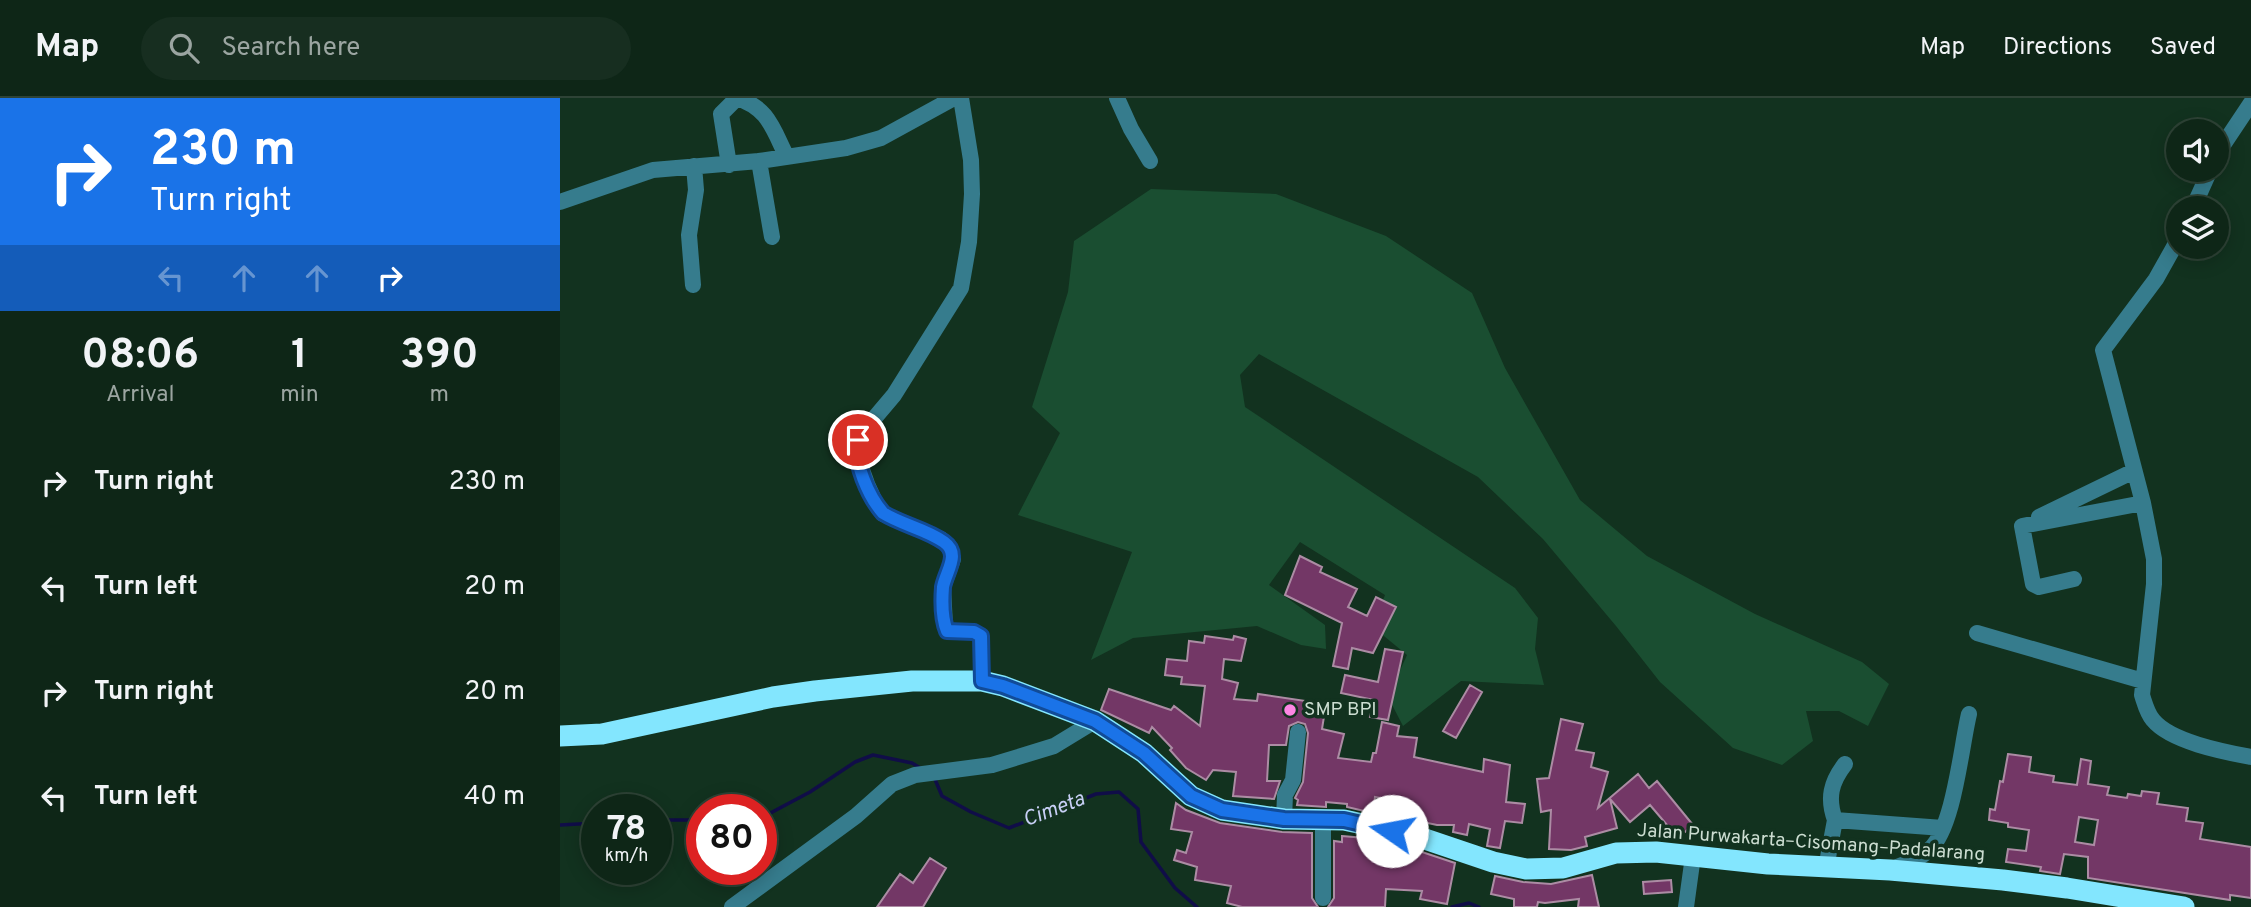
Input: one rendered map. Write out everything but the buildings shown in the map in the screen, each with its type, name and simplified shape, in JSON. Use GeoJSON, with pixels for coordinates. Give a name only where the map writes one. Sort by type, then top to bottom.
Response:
{"type":"FeatureCollection","features":[{"type":"Feature","properties":{"kind":"highway","name":"Jalan Purwakarta–Cisomang–Padalarang"},"geometry":{"type":"LineString","coordinates":[[560,736],[602,734],[773,696],[912,681],[982,681],[1003,686],[1095,721],[1144,753],[1180,788],[1205,804],[1240,814],[1284,819],[1344,820],[1413,835],[1493,862],[1526,869],[1563,868],[1616,853],[1636,851],[2003,880],[2126,902],[2184,907]]}},
{"type":"Feature","properties":{"kind":"street"},"geometry":{"type":"LineString","coordinates":[[729,165],[721,114],[737,98],[753,104],[767,117],[787,158]]}},
{"type":"Feature","properties":{"kind":"street"},"geometry":{"type":"LineString","coordinates":[[560,202],[653,170],[759,162],[821,153],[881,138],[954,98]]}},
{"type":"Feature","properties":{"kind":"street"},"geometry":{"type":"LineString","coordinates":[[961,98],[971,160],[972,194],[968,255],[961,288],[894,395],[861,433],[856,453],[872,495],[883,513],[941,539],[949,546],[953,559],[943,587],[945,625],[947,631],[974,632],[981,636],[982,681]]}},
{"type":"Feature","properties":{"kind":"street"},"geometry":{"type":"LineString","coordinates":[[1116,98],[1150,161]]}},
{"type":"Feature","properties":{"kind":"street"},"geometry":{"type":"LineString","coordinates":[[2229,136],[2251,103]]}},
{"type":"Feature","properties":{"kind":"street"},"geometry":{"type":"LineString","coordinates":[[759,162],[772,237]]}},
{"type":"Feature","properties":{"kind":"street"},"geometry":{"type":"LineString","coordinates":[[693,285],[689,236],[696,190],[694,166]]}},
{"type":"Feature","properties":{"kind":"street"},"geometry":{"type":"LineString","coordinates":[[2167,259],[2103,349],[2143,503],[2154,559],[2154,584],[2142,695],[2154,721],[2166,731],[2210,749],[2251,757]]}},
{"type":"Feature","properties":{"kind":"street"},"geometry":{"type":"LineString","coordinates":[[2022,526],[2134,471]]}},
{"type":"Feature","properties":{"kind":"street"},"geometry":{"type":"LineString","coordinates":[[2022,526],[2092,515],[2143,503]]}},
{"type":"Feature","properties":{"kind":"street"},"geometry":{"type":"LineString","coordinates":[[2022,526],[2033,584],[2039,587],[2074,579]]}},
{"type":"Feature","properties":{"kind":"street"},"geometry":{"type":"LineString","coordinates":[[1977,633],[2143,681]]}},
{"type":"Feature","properties":{"kind":"street"},"geometry":{"type":"LineString","coordinates":[[1890,870],[1931,849],[1943,828],[1969,714]]}},
{"type":"Feature","properties":{"kind":"street"},"geometry":{"type":"LineString","coordinates":[[732,907],[856,816],[892,784],[915,775],[992,765],[1054,746],[1095,721]]}},
{"type":"Feature","properties":{"kind":"street"},"geometry":{"type":"LineString","coordinates":[[1284,819],[1285,795],[1293,780],[1298,732]]}},
{"type":"Feature","properties":{"kind":"street"},"geometry":{"type":"LineString","coordinates":[[1826,868],[1835,820],[1831,808],[1831,786],[1845,764]]}},
{"type":"Feature","properties":{"kind":"street"},"geometry":{"type":"LineString","coordinates":[[1323,818],[1323,898]]}},
{"type":"Feature","properties":{"kind":"street"},"geometry":{"type":"LineString","coordinates":[[1835,820],[1943,828]]}},
{"type":"Feature","properties":{"kind":"street"},"geometry":{"type":"LineString","coordinates":[[1686,907],[1693,856]]}},
{"type":"Feature","properties":{"kind":"green space"},"geometry":{"type":"Polygon","coordinates":[[[1151,189],[1276,194],[1386,236],[1472,293],[1505,368],[1580,500],[1647,556],[1755,614],[1862,662],[1889,684],[1868,726],[1839,711],[1806,711],[1813,741],[1782,765],[1733,748],[1660,682],[1543,539],[1478,477],[1259,354],[1240,375],[1245,407],[1515,588],[1538,618],[1535,649],[1544,685],[1461,681],[1403,726],[1388,697],[1407,655],[1373,627],[1385,595],[1300,542],[1269,585],[1325,625],[1326,649],[1301,645],[1257,626],[1133,638],[1091,660],[1132,552],[1018,515],[1060,433],[1032,407],[1068,292],[1074,241],[1151,189]]]}},
{"type":"Feature","properties":{"kind":"waterway","name":"Cimeta"},"geometry":{"type":"LineString","coordinates":[[777,810],[810,792],[855,762],[873,755],[912,763],[922,769]]}},
{"type":"Feature","properties":{"kind":"waterway","name":"Cimeta"},"geometry":{"type":"LineString","coordinates":[[934,777],[942,796],[1009,828],[1096,794],[1119,792],[1138,809],[1141,842],[1175,888],[1197,907]]}},
{"type":"Feature","properties":{"kind":"waterway","name":"Cimeta"},"geometry":{"type":"LineString","coordinates":[[672,820],[686,820]]}},
{"type":"Feature","properties":{"kind":"waterway","name":"Cimeta"},"geometry":{"type":"LineString","coordinates":[[560,825],[581,824]]}},
{"type":"Feature","properties":{"kind":"waterway","name":"Cimeta"},"geometry":{"type":"LineString","coordinates":[[1452,907],[1469,903],[1479,907]]}},
{"type":"Feature","properties":{"kind":"place","name":"SMP BPI"},"geometry":{"type":"Point","coordinates":[1290,710]}},
{"type":"Feature","properties":{"kind":"route"},"geometry":{"type":"LineString","coordinates":[[858,440],[856,453],[877,506],[895,521],[941,539],[952,551],[953,559],[943,587],[945,625],[947,631],[953,633],[974,632],[981,636],[982,681],[1003,686],[1095,721],[1123,737],[1180,788],[1205,804],[1240,814],[1284,819],[1344,820],[1392,831]]}}]}
